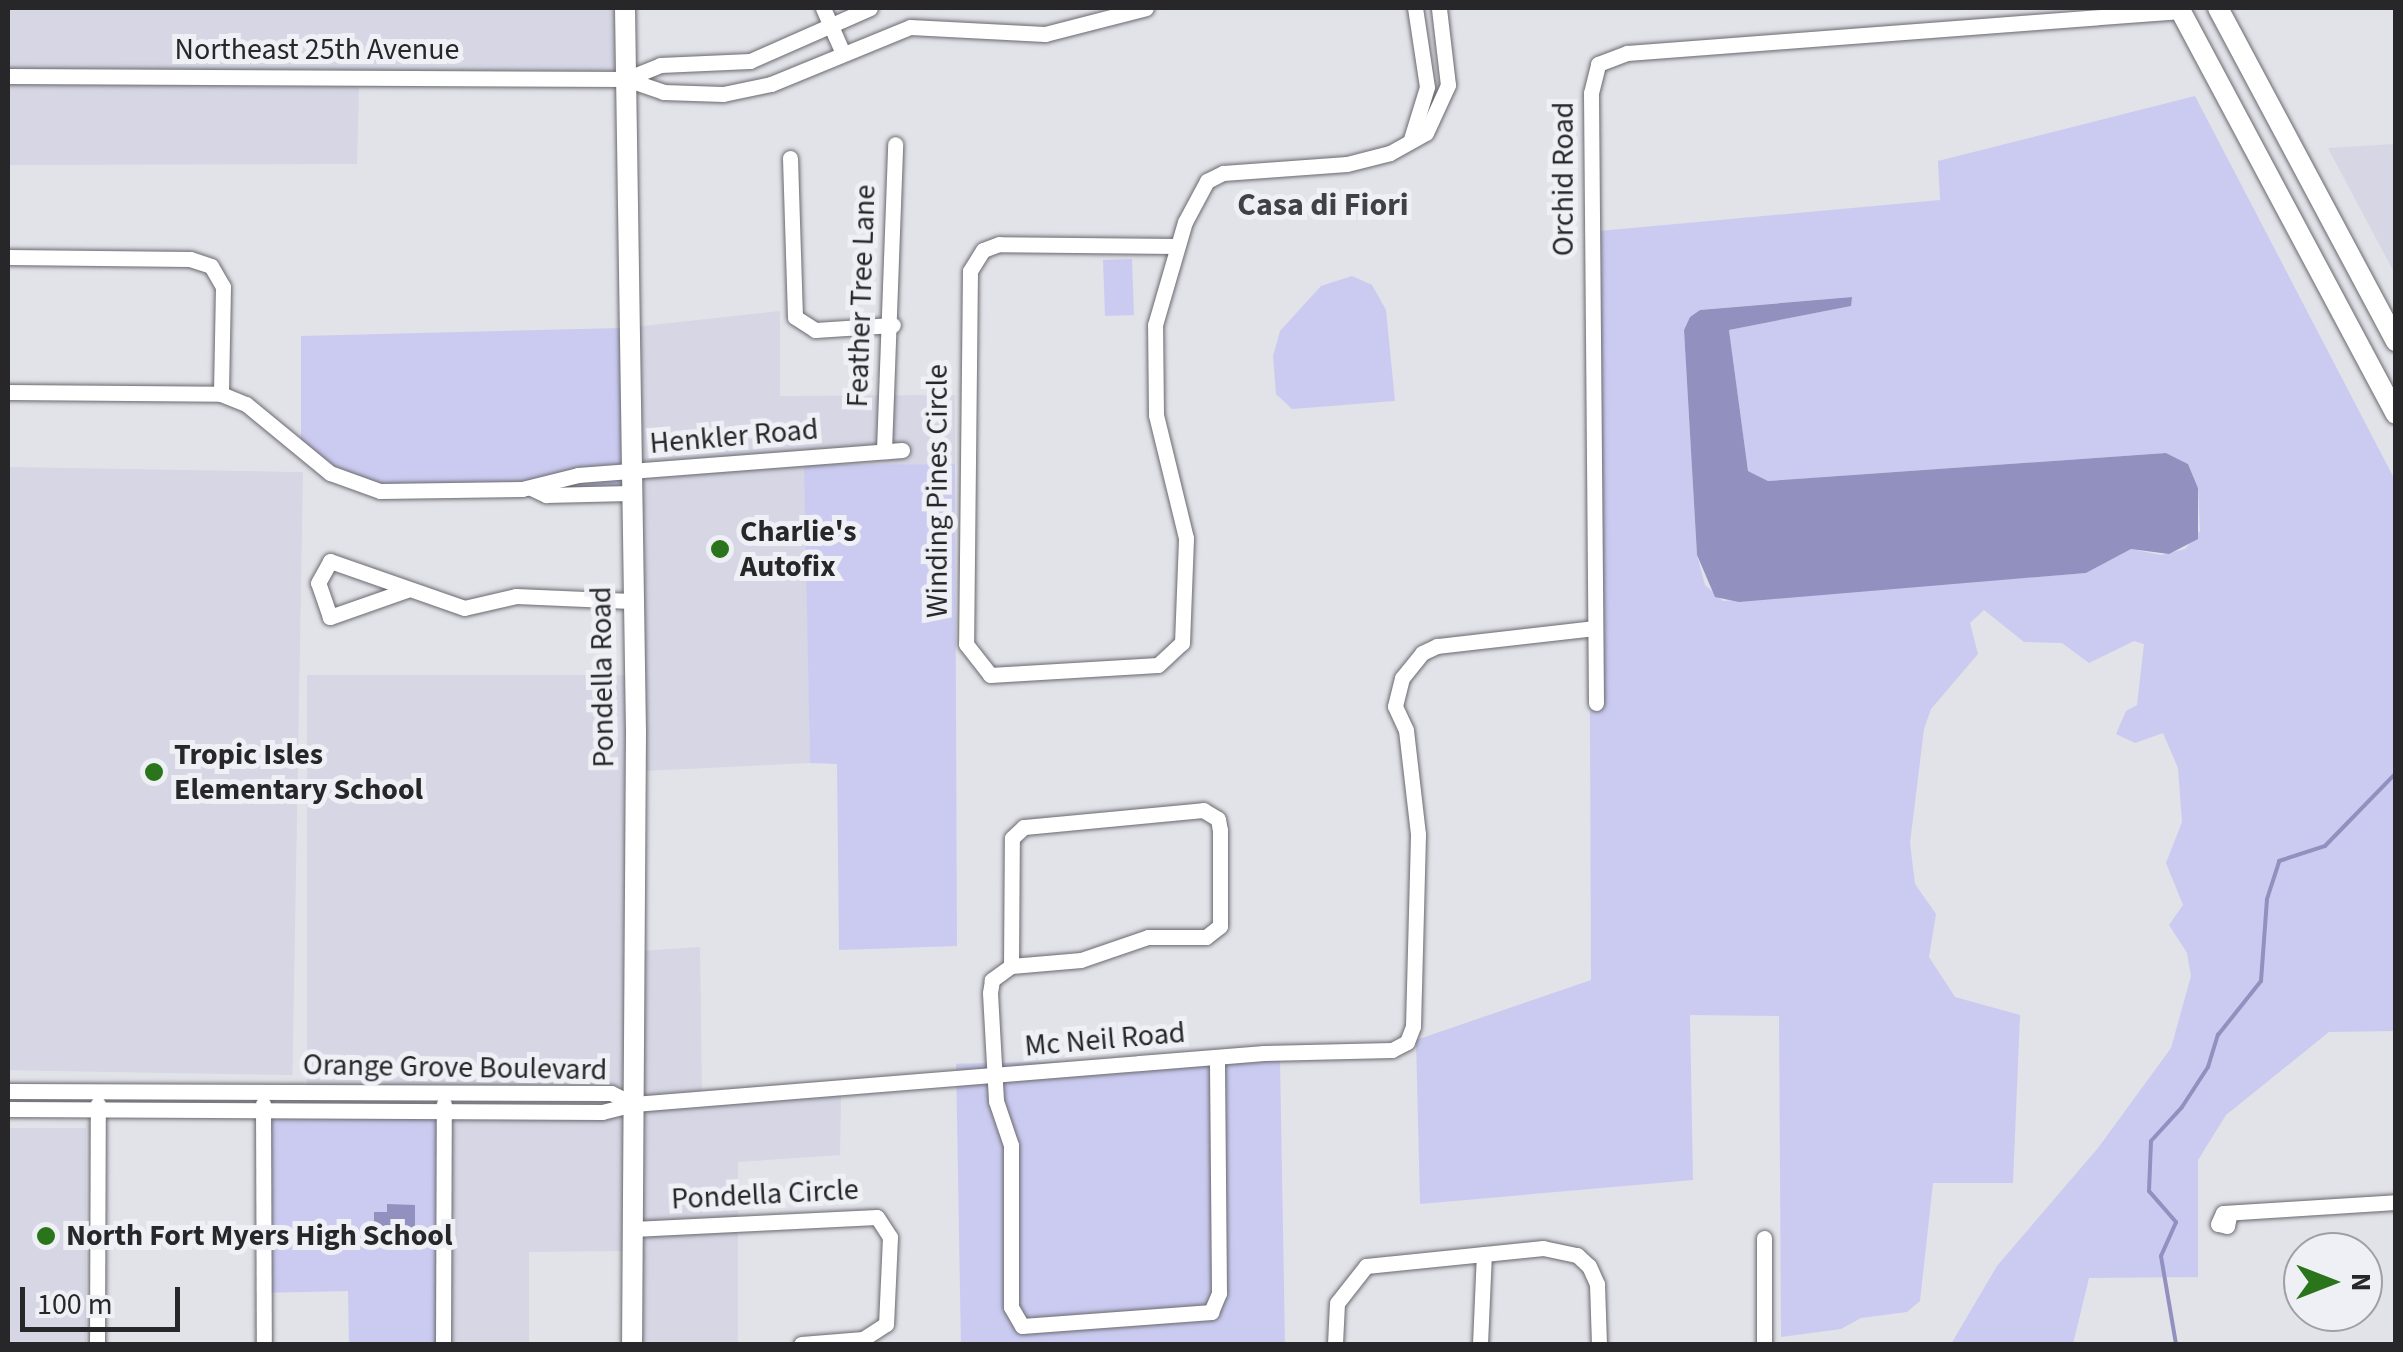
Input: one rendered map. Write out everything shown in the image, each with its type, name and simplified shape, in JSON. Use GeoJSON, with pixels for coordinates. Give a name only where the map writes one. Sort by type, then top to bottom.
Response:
{"type":"FeatureCollection","features":[{"type":"Feature","properties":{"kind":"main road","name":"Pondella Road"},"geometry":{"type":"LineString","coordinates":[[625,8],[634,1104],[632,1344]]}},
{"type":"Feature","properties":{"kind":"main road"},"geometry":{"type":"LineString","coordinates":[[2218,8],[2396,341]]}},
{"type":"Feature","properties":{"kind":"main road"},"geometry":{"type":"LineString","coordinates":[[2184,9],[2271,155],[2288,168],[2304,170]]}},
{"type":"Feature","properties":{"kind":"main road"},"geometry":{"type":"LineString","coordinates":[[2184,9],[2396,414]]}},
{"type":"Feature","properties":{"kind":"street"},"geometry":{"type":"LineString","coordinates":[[822,8],[842,51]]}},
{"type":"Feature","properties":{"kind":"street"},"geometry":{"type":"LineString","coordinates":[[626,79],[660,65],[750,61],[870,8]]}},
{"type":"Feature","properties":{"kind":"street"},"geometry":{"type":"LineString","coordinates":[[626,79],[663,92],[735,93],[910,27],[1045,34],[1146,8]]}},
{"type":"Feature","properties":{"kind":"street"},"geometry":{"type":"LineString","coordinates":[[1400,149],[1421,122],[1427,99],[1416,8]]}},
{"type":"Feature","properties":{"kind":"street","name":"Winding Pines Circle"},"geometry":{"type":"LineString","coordinates":[[1177,246],[999,244],[983,250],[970,271],[966,644],[990,676],[1149,666],[1168,660],[1182,643],[1186,538],[1155,402],[1156,308],[1177,246],[1201,190],[1215,176],[1330,167],[1400,149],[1426,133],[1446,96],[1439,8]]}},
{"type":"Feature","properties":{"kind":"street","name":"Orchid Road"},"geometry":{"type":"LineString","coordinates":[[1596,703],[1591,93],[1598,64],[1627,53],[2184,9]]}},
{"type":"Feature","properties":{"kind":"street","name":"Northeast 25th Avenue"},"geometry":{"type":"LineString","coordinates":[[8,76],[626,79]]}},
{"type":"Feature","properties":{"kind":"street","name":"Feather Tree Lane"},"geometry":{"type":"LineString","coordinates":[[884,450],[893,326],[895,144]]}},
{"type":"Feature","properties":{"kind":"street"},"geometry":{"type":"LineString","coordinates":[[790,158],[790,306],[803,325],[828,331],[893,326]]}},
{"type":"Feature","properties":{"kind":"street"},"geometry":{"type":"LineString","coordinates":[[8,257],[190,258],[211,266],[222,287],[221,394],[8,392]]}},
{"type":"Feature","properties":{"kind":"street","name":"Henkler Road"},"geometry":{"type":"LineString","coordinates":[[221,394],[246,404],[354,485],[380,491],[531,488],[546,495],[902,450]]}},
{"type":"Feature","properties":{"kind":"street"},"geometry":{"type":"LineString","coordinates":[[407,590],[330,617],[318,583],[330,561],[464,608],[516,596],[631,601]]}},
{"type":"Feature","properties":{"kind":"street","name":"Mc Neil Road"},"geometry":{"type":"LineString","coordinates":[[634,1104],[1218,1058],[1392,1050],[1407,1042],[1413,1026],[1412,763],[1394,706],[1410,664],[1437,646],[1594,628]]}},
{"type":"Feature","properties":{"kind":"street"},"geometry":{"type":"LineString","coordinates":[[1012,966],[1012,838],[1024,827],[1203,810],[1218,819],[1220,926],[1206,938],[1148,937],[1081,960],[1012,966],[992,980],[995,1077],[1011,1144],[1014,1318],[1040,1330],[1203,1316],[1219,1293],[1218,1058]]}},
{"type":"Feature","properties":{"kind":"street","name":"Orange Grove Boulevard"},"geometry":{"type":"LineString","coordinates":[[8,1091],[610,1093],[634,1104]]}},
{"type":"Feature","properties":{"kind":"street"},"geometry":{"type":"LineString","coordinates":[[97,1344],[98,1091]]}},
{"type":"Feature","properties":{"kind":"street"},"geometry":{"type":"LineString","coordinates":[[263,1092],[264,1344]]}},
{"type":"Feature","properties":{"kind":"street"},"geometry":{"type":"LineString","coordinates":[[442,1344],[444,1092]]}},
{"type":"Feature","properties":{"kind":"street"},"geometry":{"type":"LineString","coordinates":[[518,1093],[518,1112]]}},
{"type":"Feature","properties":{"kind":"street","name":"Orange Grove Boulevard"},"geometry":{"type":"LineString","coordinates":[[8,1109],[602,1112],[634,1104]]}},
{"type":"Feature","properties":{"kind":"street"},"geometry":{"type":"LineString","coordinates":[[2229,1216],[2396,1202]]}},
{"type":"Feature","properties":{"kind":"street","name":"Pondella Circle"},"geometry":{"type":"LineString","coordinates":[[633,1229],[877,1217],[890,1238],[886,1324],[863,1339],[801,1344]]}},
{"type":"Feature","properties":{"kind":"street"},"geometry":{"type":"LineString","coordinates":[[1764,1238],[1764,1344]]}},
{"type":"Feature","properties":{"kind":"street"},"geometry":{"type":"LineString","coordinates":[[1334,1344],[1337,1303],[1366,1266],[1543,1248],[1577,1255],[1597,1284],[1599,1344]]}},
{"type":"Feature","properties":{"kind":"street"},"geometry":{"type":"LineString","coordinates":[[1480,1344],[1484,1254]]}},
{"type":"Feature","properties":{"kind":"shaded area"},"geometry":{"type":"Polygon","coordinates":[[[8,8],[619,8],[619,71],[8,71],[8,8]]]}},
{"type":"Feature","properties":{"kind":"shaded area"},"geometry":{"type":"Polygon","coordinates":[[[8,82],[620,86],[359,87],[357,164],[8,165],[8,82]]]}},
{"type":"Feature","properties":{"kind":"shaded area"},"geometry":{"type":"Polygon","coordinates":[[[2195,96],[2396,482],[2395,1031],[2329,1032],[2226,1115],[2198,1160],[2198,1277],[2089,1278],[2073,1344],[1951,1344],[1997,1266],[2098,1148],[2171,1048],[2191,976],[2187,953],[2169,925],[2183,905],[2166,863],[2182,822],[2178,768],[2163,733],[2135,743],[2116,734],[2126,711],[2137,705],[2144,644],[2134,641],[2089,663],[2062,643],[2024,642],[1984,610],[1970,623],[1978,654],[1931,709],[1924,729],[1910,843],[1915,884],[1936,914],[1929,957],[1955,997],[2020,1015],[2013,1183],[1933,1183],[1920,1301],[1907,1312],[1861,1318],[1841,1329],[1781,1337],[1779,1016],[1690,1015],[1693,1180],[1420,1204],[1416,1040],[1591,980],[1588,232],[1940,200],[1938,161],[2195,96]],[[1851,297],[1700,310],[1690,317],[1684,330],[1697,555],[1705,585],[1723,601],[2086,573],[2131,549],[2161,555],[2185,549],[2200,531],[2198,488],[2188,464],[2166,453],[1768,481],[1748,471],[1729,330],[1851,306],[1851,297]]]}},
{"type":"Feature","properties":{"kind":"shaded area"},"geometry":{"type":"Polygon","coordinates":[[[2396,144],[2395,274],[2328,148],[2396,144]]]}},
{"type":"Feature","properties":{"kind":"shaded area"},"geometry":{"type":"Polygon","coordinates":[[[1132,259],[1134,315],[1105,316],[1103,260],[1132,259]]]}},
{"type":"Feature","properties":{"kind":"shaded area"},"geometry":{"type":"Polygon","coordinates":[[[1352,276],[1372,285],[1386,310],[1395,401],[1292,409],[1276,394],[1273,356],[1280,331],[1321,286],[1352,276]]]}},
{"type":"Feature","properties":{"kind":"shaded area"},"geometry":{"type":"Polygon","coordinates":[[[1852,297],[1851,306],[1729,330],[1748,471],[1768,481],[2166,453],[2188,464],[2198,488],[2198,539],[2169,554],[2131,549],[2086,573],[1739,602],[1715,597],[1697,555],[1684,330],[1690,317],[1700,310],[1852,297]]]}},
{"type":"Feature","properties":{"kind":"shaded area"},"geometry":{"type":"Polygon","coordinates":[[[780,311],[780,396],[955,395],[955,464],[805,466],[810,763],[642,771],[634,327],[780,311]]]}},
{"type":"Feature","properties":{"kind":"shaded area"},"geometry":{"type":"Polygon","coordinates":[[[622,328],[624,500],[384,494],[301,450],[301,336],[622,328]]]}},
{"type":"Feature","properties":{"kind":"shaded area"},"geometry":{"type":"Polygon","coordinates":[[[955,464],[957,946],[839,950],[837,764],[810,763],[804,465],[955,464]]]}},
{"type":"Feature","properties":{"kind":"shaded area","name":"Tropic Isles Elementary School"},"geometry":{"type":"Polygon","coordinates":[[[8,467],[303,472],[292,1075],[8,1070],[8,467]]]}},
{"type":"Feature","properties":{"kind":"shaded area"},"geometry":{"type":"Polygon","coordinates":[[[307,675],[628,675],[628,1086],[307,1086],[307,675]]]}},
{"type":"Feature","properties":{"kind":"shaded area"},"geometry":{"type":"Polygon","coordinates":[[[700,947],[702,1101],[841,1096],[840,1155],[738,1162],[738,1344],[638,1344],[641,951],[700,947]]]}},
{"type":"Feature","properties":{"kind":"shaded area"},"geometry":{"type":"Polygon","coordinates":[[[1280,1058],[1285,1344],[961,1344],[956,1064],[1280,1058]]]}},
{"type":"Feature","properties":{"kind":"shaded area"},"geometry":{"type":"Polygon","coordinates":[[[300,1097],[609,1099],[617,1102],[300,1105],[300,1097]]]}},
{"type":"Feature","properties":{"kind":"shaded area"},"geometry":{"type":"Polygon","coordinates":[[[627,1111],[626,1251],[529,1252],[529,1344],[443,1344],[441,1117],[627,1111]]]}},
{"type":"Feature","properties":{"kind":"shaded area"},"geometry":{"type":"Polygon","coordinates":[[[259,1116],[441,1117],[443,1344],[349,1344],[348,1291],[260,1293],[259,1116]]]}},
{"type":"Feature","properties":{"kind":"shaded area","name":"North Fort Myers High School"},"geometry":{"type":"Polygon","coordinates":[[[8,1128],[86,1128],[86,1344],[8,1344],[8,1128]]]}},
{"type":"Feature","properties":{"kind":"shaded area"},"geometry":{"type":"Polygon","coordinates":[[[387,1204],[415,1205],[415,1242],[386,1241],[386,1234],[374,1234],[374,1212],[387,1212],[387,1204]]]}},
{"type":"Feature","properties":{"kind":"waterway"},"geometry":{"type":"LineString","coordinates":[[2176,1344],[2161,1256],[2176,1222],[2149,1191],[2151,1141],[2182,1107],[2208,1067],[2218,1035],[2261,981],[2267,899],[2279,861],[2325,846],[2396,773]]}},
{"type":"Feature","properties":{"kind":"place","name":"Charlie's Autofix"},"geometry":{"type":"Point","coordinates":[720,549]}},
{"type":"Feature","properties":{"kind":"place","name":"Tropic Isles Elementary School"},"geometry":{"type":"Point","coordinates":[154,772]}},
{"type":"Feature","properties":{"kind":"place","name":"North Fort Myers High School"},"geometry":{"type":"Point","coordinates":[46,1236]}},
{"type":"Feature","properties":{"kind":"district","name":"Casa di Fiori"},"geometry":{"type":"Point","coordinates":[1323,205]}}]}
